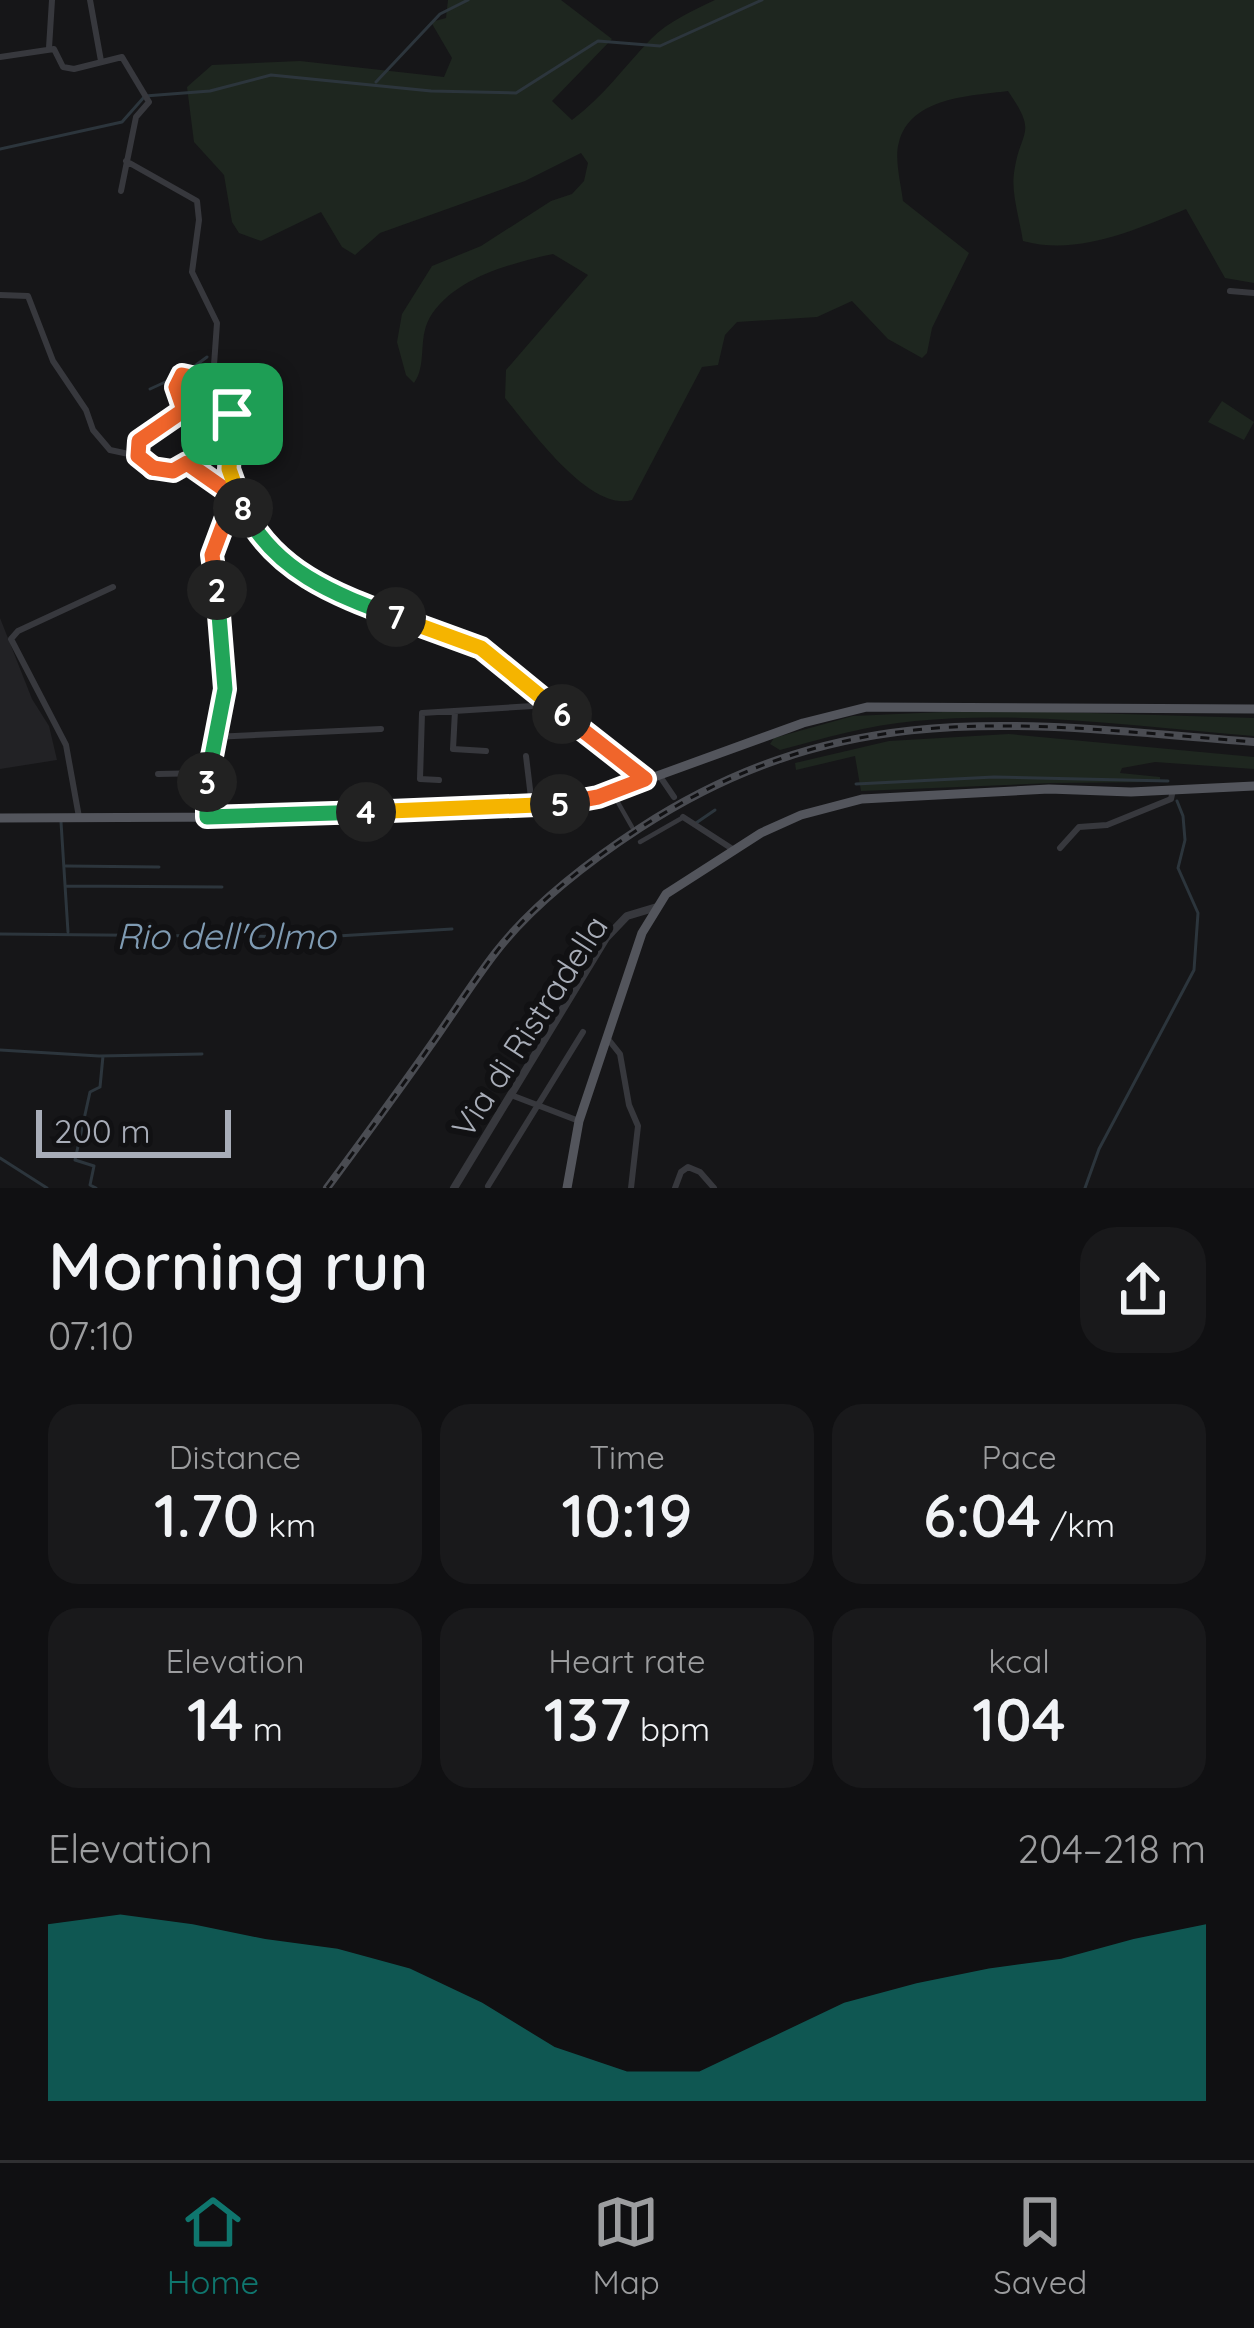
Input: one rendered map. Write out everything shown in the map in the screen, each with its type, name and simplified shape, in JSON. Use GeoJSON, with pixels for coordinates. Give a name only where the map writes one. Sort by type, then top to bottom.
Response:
{"type":"FeatureCollection","features":[{"type":"Feature","properties":{"kind":"main road"},"geometry":{"type":"LineString","coordinates":[[0,818],[207,817],[532,806],[598,797],[803,723],[867,707],[1254,709]]}},
{"type":"Feature","properties":{"kind":"main road"},"geometry":{"type":"LineString","coordinates":[[567,1188],[579,1121],[642,933],[657,907],[682,880],[801,815],[862,799],[1049,789],[1254,789]]}},
{"type":"Feature","properties":{"kind":"street"},"geometry":{"type":"LineString","coordinates":[[49,48],[52,0]]}},
{"type":"Feature","properties":{"kind":"street"},"geometry":{"type":"LineString","coordinates":[[90,0],[100,61]]}},
{"type":"Feature","properties":{"kind":"street"},"geometry":{"type":"LineString","coordinates":[[0,57],[49,48],[63,67],[74,69],[122,57],[149,102],[136,118],[121,190]]}},
{"type":"Feature","properties":{"kind":"street"},"geometry":{"type":"LineString","coordinates":[[126,160],[196,201],[200,220],[192,272],[217,323],[214,365],[232,414],[229,469],[235,494],[286,566],[370,608],[481,648],[645,779]]}},
{"type":"Feature","properties":{"kind":"street"},"geometry":{"type":"LineString","coordinates":[[1230,291],[1254,293]]}},
{"type":"Feature","properties":{"kind":"street"},"geometry":{"type":"LineString","coordinates":[[0,295],[28,296],[53,361],[110,450],[138,456],[161,472],[192,465],[212,483],[235,494]]}},
{"type":"Feature","properties":{"kind":"street"},"geometry":{"type":"LineString","coordinates":[[138,456],[139,441],[184,410],[176,387],[182,375],[191,377],[207,398],[232,414]]}},
{"type":"Feature","properties":{"kind":"street"},"geometry":{"type":"LineString","coordinates":[[207,817],[206,773],[225,689],[212,555],[235,494]]}},
{"type":"Feature","properties":{"kind":"street"},"geometry":{"type":"LineString","coordinates":[[79,818],[66,745],[11,639],[18,631],[113,587]]}},
{"type":"Feature","properties":{"kind":"street"},"geometry":{"type":"LineString","coordinates":[[439,780],[420,779],[422,713],[549,705]]}},
{"type":"Feature","properties":{"kind":"street"},"geometry":{"type":"LineString","coordinates":[[454,711],[453,749],[486,751]]}},
{"type":"Feature","properties":{"kind":"street"},"geometry":{"type":"LineString","coordinates":[[213,737],[380,730]]}},
{"type":"Feature","properties":{"kind":"street"},"geometry":{"type":"LineString","coordinates":[[526,756],[532,806]]}},
{"type":"Feature","properties":{"kind":"street"},"geometry":{"type":"LineString","coordinates":[[158,774],[206,773]]}},
{"type":"Feature","properties":{"kind":"street"},"geometry":{"type":"LineString","coordinates":[[659,775],[674,797]]}},
{"type":"Feature","properties":{"kind":"street"},"geometry":{"type":"LineString","coordinates":[[1060,848],[1079,827],[1107,825],[1171,799],[1173,790]]}},
{"type":"Feature","properties":{"kind":"street"},"geometry":{"type":"LineString","coordinates":[[598,797],[602,805],[616,799],[632,827]]}},
{"type":"Feature","properties":{"kind":"street"},"geometry":{"type":"LineString","coordinates":[[640,842],[683,818],[734,850]]}},
{"type":"Feature","properties":{"kind":"street","name":"Via di Ristradella"},"geometry":{"type":"LineString","coordinates":[[454,1188],[606,938],[627,916],[657,907]]}},
{"type":"Feature","properties":{"kind":"street"},"geometry":{"type":"LineString","coordinates":[[488,1186],[583,1032]]}},
{"type":"Feature","properties":{"kind":"street"},"geometry":{"type":"LineString","coordinates":[[608,1039],[620,1054],[629,1105],[638,1126],[631,1188]]}},
{"type":"Feature","properties":{"kind":"street"},"geometry":{"type":"LineString","coordinates":[[511,1094],[579,1121]]}},
{"type":"Feature","properties":{"kind":"street"},"geometry":{"type":"LineString","coordinates":[[675,1188],[688,1167],[700,1172],[713,1188]]}},
{"type":"Feature","properties":{"kind":"shaded area"},"geometry":{"type":"Polygon","coordinates":[[[448,0],[561,0],[612,39],[552,101],[572,120],[658,33],[715,0],[1254,0],[1254,283],[1225,278],[1186,209],[1085,243],[1023,241],[1014,173],[1025,132],[1023,116],[1008,91],[944,101],[916,116],[898,148],[903,201],[969,253],[932,328],[927,353],[922,358],[888,339],[852,301],[817,317],[737,322],[725,335],[718,365],[702,367],[632,500],[615,500],[562,465],[505,398],[506,370],[588,275],[553,254],[468,283],[429,319],[414,383],[406,375],[397,342],[402,314],[432,266],[481,246],[551,201],[572,194],[584,181],[588,163],[581,153],[525,181],[380,233],[355,255],[342,247],[321,212],[261,241],[239,233],[232,222],[224,175],[194,142],[187,87],[212,65],[300,61],[444,77],[452,58],[431,22],[446,18],[448,0]]]}},
{"type":"Feature","properties":{"kind":"shaded area"},"geometry":{"type":"Polygon","coordinates":[[[1222,401],[1254,422],[1244,440],[1208,422],[1222,401]]]}},
{"type":"Feature","properties":{"kind":"shaded area"},"geometry":{"type":"Polygon","coordinates":[[[0,618],[32,699],[49,726],[57,760],[0,769],[0,618]]]}},
{"type":"Feature","properties":{"kind":"shaded area"},"geometry":{"type":"Polygon","coordinates":[[[987,710],[1254,718],[1254,736],[999,717],[881,726],[780,750],[770,744],[774,738],[853,716],[987,710]]]}},
{"type":"Feature","properties":{"kind":"shaded area"},"geometry":{"type":"Polygon","coordinates":[[[1009,734],[1254,757],[1254,769],[1155,762],[1122,768],[1120,773],[1160,777],[1160,782],[861,791],[855,756],[796,770],[795,763],[889,741],[1009,734]]]}},
{"type":"Feature","properties":{"kind":"waterway"},"geometry":{"type":"LineString","coordinates":[[376,82],[440,14],[468,0]]}},
{"type":"Feature","properties":{"kind":"waterway"},"geometry":{"type":"LineString","coordinates":[[0,149],[122,122],[145,96],[210,91],[271,75],[431,91],[516,93],[598,41],[660,46],[762,0]]}},
{"type":"Feature","properties":{"kind":"waterway"},"geometry":{"type":"LineString","coordinates":[[150,389],[207,357]]}},
{"type":"Feature","properties":{"kind":"waterway","name":"Rio dell'Olmo"},"geometry":{"type":"LineString","coordinates":[[856,784],[994,777],[1168,781]]}},
{"type":"Feature","properties":{"kind":"waterway","name":"Rio dell'Olmo"},"geometry":{"type":"LineString","coordinates":[[1085,1188],[1099,1149],[1194,970],[1198,913],[1178,868],[1185,840],[1177,801]]}},
{"type":"Feature","properties":{"kind":"waterway","name":"Rio dell'Olmo"},"geometry":{"type":"LineString","coordinates":[[696,823],[715,810]]}},
{"type":"Feature","properties":{"kind":"waterway"},"geometry":{"type":"LineString","coordinates":[[61,822],[68,932]]}},
{"type":"Feature","properties":{"kind":"waterway"},"geometry":{"type":"LineString","coordinates":[[66,866],[159,867]]}},
{"type":"Feature","properties":{"kind":"waterway"},"geometry":{"type":"LineString","coordinates":[[66,886],[222,887]]}},
{"type":"Feature","properties":{"kind":"waterway","name":"Rio dell'Olmo"},"geometry":{"type":"LineString","coordinates":[[0,934],[321,937],[452,929]]}},
{"type":"Feature","properties":{"kind":"waterway"},"geometry":{"type":"LineString","coordinates":[[0,1050],[99,1056],[202,1054]]}},
{"type":"Feature","properties":{"kind":"waterway"},"geometry":{"type":"LineString","coordinates":[[96,1188],[90,1185],[94,1166],[75,1160],[90,1092],[100,1087],[103,1056]]}},
{"type":"Feature","properties":{"kind":"waterway"},"geometry":{"type":"LineString","coordinates":[[0,1158],[47,1188]]}},
{"type":"Feature","properties":{"kind":"railway"},"geometry":{"type":"LineString","coordinates":[[327,1188],[487,964],[527,917],[620,841],[716,785],[790,756],[864,737],[938,728],[1090,729],[1254,742]]}},
{"type":"Feature","properties":{"kind":"route"},"geometry":{"type":"LineString","coordinates":[[182,375],[191,377],[202,394],[232,414],[228,449],[233,488],[271,552],[286,566],[370,608],[481,648],[645,779],[598,797],[549,805],[207,817],[206,773],[225,689],[212,555],[234,496],[192,465],[161,472],[138,456],[139,441],[184,410],[176,387],[182,375]]}}]}
